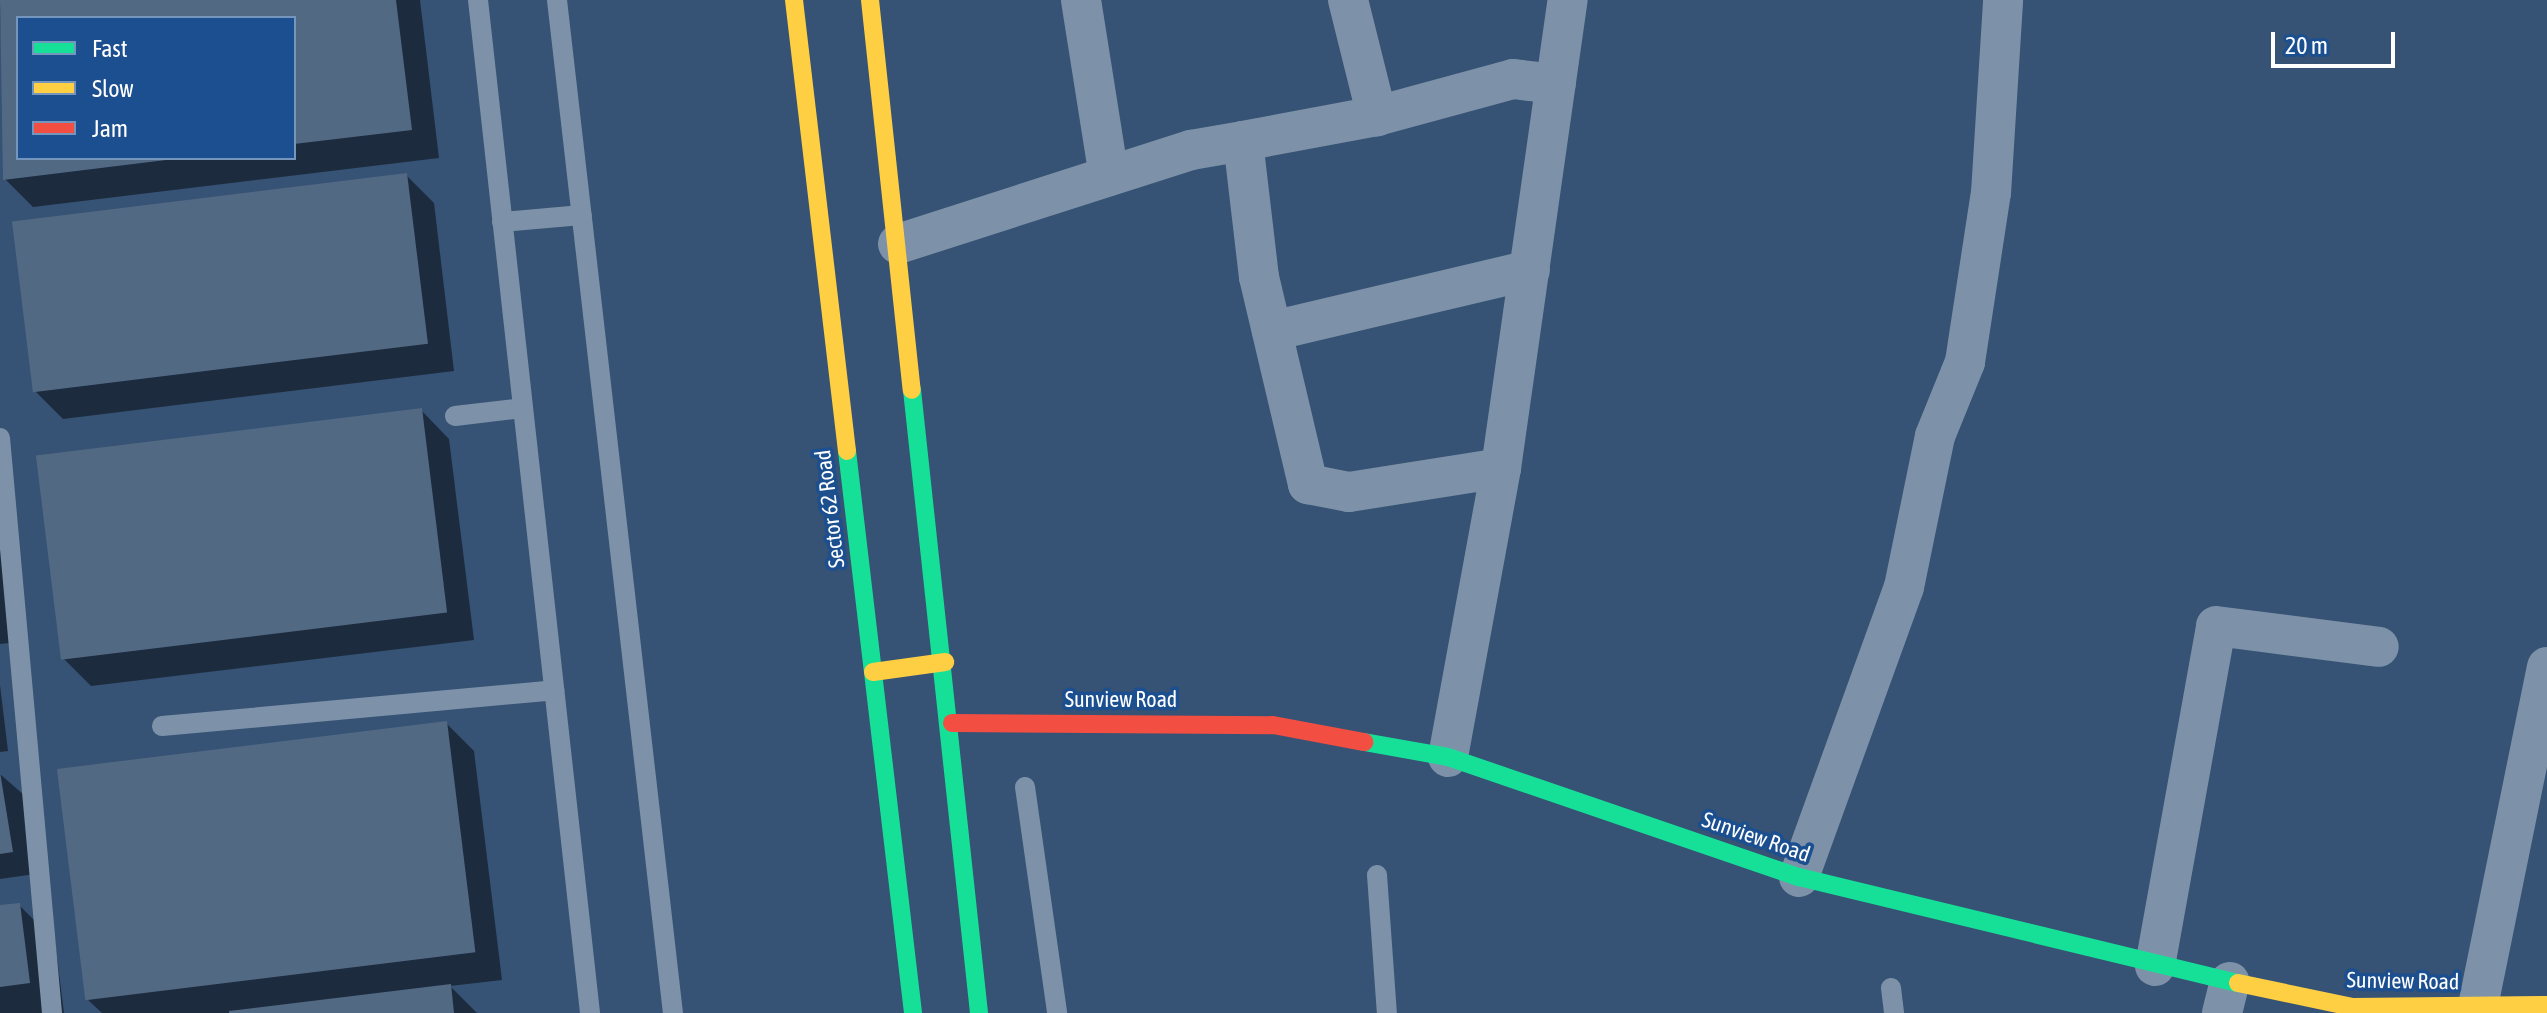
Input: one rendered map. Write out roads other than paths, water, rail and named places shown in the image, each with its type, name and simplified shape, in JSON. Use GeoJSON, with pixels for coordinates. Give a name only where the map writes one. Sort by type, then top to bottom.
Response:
{"type":"FeatureCollection","features":[{"type":"Feature","properties":{"kind":"street","name":"Sector 62 Road"},"geometry":{"type":"LineString","coordinates":[[794,0],[913,1013]]}},
{"type":"Feature","properties":{"kind":"street"},"geometry":{"type":"LineString","coordinates":[[870,0],[952,723],[979,1013]]}},
{"type":"Feature","properties":{"kind":"street"},"geometry":{"type":"LineString","coordinates":[[1081,0],[1109,176]]}},
{"type":"Feature","properties":{"kind":"street"},"geometry":{"type":"LineString","coordinates":[[1348,0],[1377,116]]}},
{"type":"Feature","properties":{"kind":"street"},"geometry":{"type":"LineString","coordinates":[[1448,757],[1501,468],[1568,0]]}},
{"type":"Feature","properties":{"kind":"street"},"geometry":{"type":"LineString","coordinates":[[1799,877],[1904,587],[1935,436],[1965,362],[1991,193],[2003,0]]}},
{"type":"Feature","properties":{"kind":"street"},"geometry":{"type":"LineString","coordinates":[[898,244],[1109,176],[1243,141],[1377,116],[1513,79],[1556,84]]}},
{"type":"Feature","properties":{"kind":"street"},"geometry":{"type":"LineString","coordinates":[[1243,141],[1272,331],[1308,484],[1349,492],[1501,468]]}},
{"type":"Feature","properties":{"kind":"street"},"geometry":{"type":"LineString","coordinates":[[1272,331],[1530,270]]}},
{"type":"Feature","properties":{"kind":"street"},"geometry":{"type":"LineString","coordinates":[[2155,966],[2216,626],[2379,647]]}},
{"type":"Feature","properties":{"kind":"street"},"geometry":{"type":"LineString","coordinates":[[873,672],[945,662]]}},
{"type":"Feature","properties":{"kind":"street"},"geometry":{"type":"LineString","coordinates":[[2478,1006],[2547,667]]}},
{"type":"Feature","properties":{"kind":"street","name":"Sunview Road"},"geometry":{"type":"LineString","coordinates":[[952,723],[1273,725],[1448,757],[1799,877],[2155,966],[2226,997],[2352,1007],[2547,1005]]}},
{"type":"Feature","properties":{"kind":"lane"},"geometry":{"type":"LineString","coordinates":[[478,0],[590,1013]]}},
{"type":"Feature","properties":{"kind":"lane"},"geometry":{"type":"LineString","coordinates":[[557,0],[673,1013]]}},
{"type":"Feature","properties":{"kind":"lane"},"geometry":{"type":"LineString","coordinates":[[502,222],[582,215]]}},
{"type":"Feature","properties":{"kind":"lane"},"geometry":{"type":"LineString","coordinates":[[455,416],[523,408]]}},
{"type":"Feature","properties":{"kind":"lane"},"geometry":{"type":"LineString","coordinates":[[0,438],[52,1013]]}},
{"type":"Feature","properties":{"kind":"lane"},"geometry":{"type":"LineString","coordinates":[[162,726],[554,690]]}},
{"type":"Feature","properties":{"kind":"lane"},"geometry":{"type":"LineString","coordinates":[[1025,787],[1057,1013]]}},
{"type":"Feature","properties":{"kind":"lane"},"geometry":{"type":"LineString","coordinates":[[1377,875],[1387,1013]]}},
{"type":"Feature","properties":{"kind":"lane"},"geometry":{"type":"LineString","coordinates":[[1891,988],[1894,1013]]}}]}
